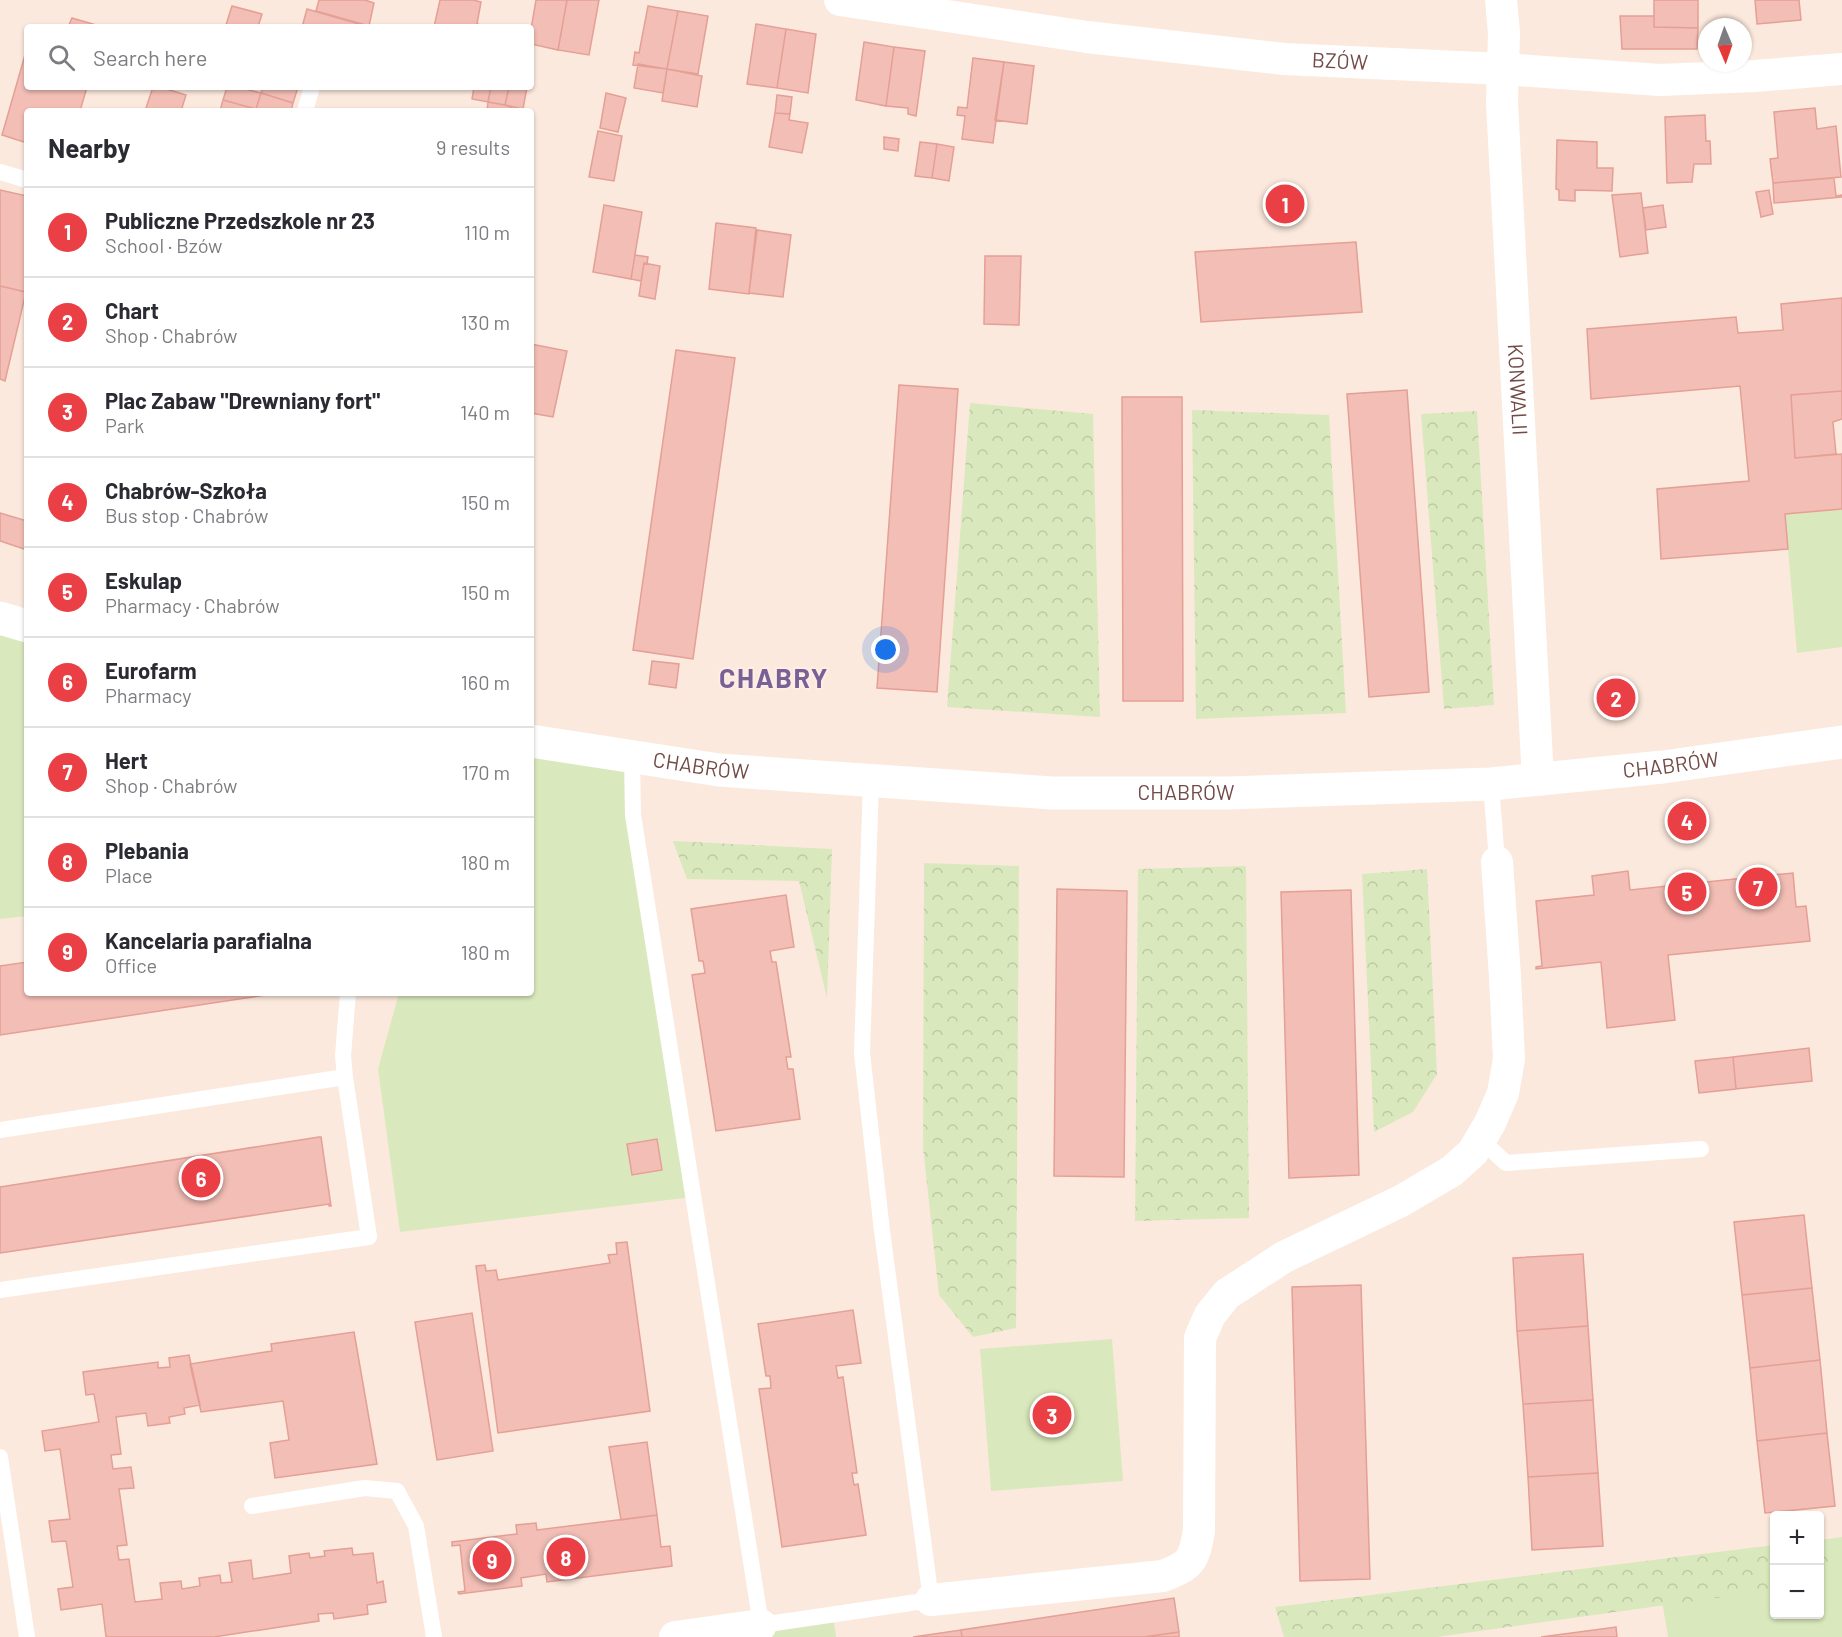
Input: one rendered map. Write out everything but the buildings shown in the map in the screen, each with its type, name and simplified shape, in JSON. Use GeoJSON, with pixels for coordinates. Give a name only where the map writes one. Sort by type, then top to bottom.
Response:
{"type":"FeatureCollection","features":[{"type":"Feature","properties":{"kind":"street","name":"BZÓW"},"geometry":{"type":"LineString","coordinates":[[840,0],[1087,37],[1284,59],[1503,69],[1660,80],[1842,69]]}},
{"type":"Feature","properties":{"kind":"street","name":"KONWALII"},"geometry":{"type":"LineString","coordinates":[[1501,0],[1504,33],[1502,103],[1538,780]]}},
{"type":"Feature","properties":{"kind":"street"},"geometry":{"type":"LineString","coordinates":[[0,618],[24,625]]}},
{"type":"Feature","properties":{"kind":"street","name":"CHABRÓW"},"geometry":{"type":"LineString","coordinates":[[534,741],[719,770],[1052,793],[1228,793],[1491,784],[1663,767],[1842,742]]}},
{"type":"Feature","properties":{"kind":"street"},"geometry":{"type":"LineString","coordinates":[[931,1600],[1163,1576],[1183,1568],[1195,1552],[1199,1530],[1200,1338],[1210,1315],[1227,1294],[1284,1257],[1401,1201],[1452,1171],[1473,1152],[1490,1123],[1503,1093],[1509,1059],[1497,862]]}},
{"type":"Feature","properties":{"kind":"street"},"geometry":{"type":"LineString","coordinates":[[675,1637],[761,1625]]}},
{"type":"Feature","properties":{"kind":"lane"},"geometry":{"type":"LineString","coordinates":[[306,108],[311,90]]}},
{"type":"Feature","properties":{"kind":"lane"},"geometry":{"type":"LineString","coordinates":[[0,172],[24,179]]}},
{"type":"Feature","properties":{"kind":"lane"},"geometry":{"type":"LineString","coordinates":[[632,756],[633,815],[761,1625],[931,1600],[884,1243],[862,1053],[871,782]]}},
{"type":"Feature","properties":{"kind":"lane"},"geometry":{"type":"LineString","coordinates":[[1491,784],[1497,862]]}},
{"type":"Feature","properties":{"kind":"lane"},"geometry":{"type":"LineString","coordinates":[[0,1290],[369,1237],[343,1056],[348,996]]}},
{"type":"Feature","properties":{"kind":"lane"},"geometry":{"type":"LineString","coordinates":[[0,1130],[345,1077]]}},
{"type":"Feature","properties":{"kind":"lane"},"geometry":{"type":"LineString","coordinates":[[1480,1139],[1506,1163],[1701,1149]]}},
{"type":"Feature","properties":{"kind":"lane"},"geometry":{"type":"LineString","coordinates":[[0,1457],[27,1637]]}},
{"type":"Feature","properties":{"kind":"lane"},"geometry":{"type":"LineString","coordinates":[[252,1506],[365,1488],[397,1491],[416,1526],[434,1637]]}},
{"type":"Feature","properties":{"kind":"green space"},"geometry":{"type":"Polygon","coordinates":[[[970,403],[1093,414],[1100,717],[947,707],[970,403]]]}},
{"type":"Feature","properties":{"kind":"green space"},"geometry":{"type":"Polygon","coordinates":[[[1192,410],[1329,415],[1346,713],[1196,719],[1192,410]]]}},
{"type":"Feature","properties":{"kind":"green space"},"geometry":{"type":"Polygon","coordinates":[[[1477,411],[1494,705],[1444,709],[1421,414],[1477,411]]]}},
{"type":"Feature","properties":{"kind":"green space"},"geometry":{"type":"Polygon","coordinates":[[[1842,509],[1842,647],[1797,653],[1785,514],[1842,509]]]}},
{"type":"Feature","properties":{"kind":"green space"},"geometry":{"type":"Polygon","coordinates":[[[0,618],[24,625],[24,916],[0,919],[0,618]]]}},
{"type":"Feature","properties":{"kind":"green space"},"geometry":{"type":"Polygon","coordinates":[[[534,741],[632,756],[693,1197],[400,1232],[378,1069],[398,996],[534,996],[534,741]]]}},
{"type":"Feature","properties":{"kind":"green space"},"geometry":{"type":"Polygon","coordinates":[[[673,841],[832,849],[827,998],[799,881],[687,879],[673,841]]]}},
{"type":"Feature","properties":{"kind":"green space"},"geometry":{"type":"Polygon","coordinates":[[[924,863],[1019,866],[1016,1328],[973,1337],[939,1295],[923,1147],[924,863]]]}},
{"type":"Feature","properties":{"kind":"green space"},"geometry":{"type":"Polygon","coordinates":[[[1246,866],[1249,1218],[1135,1221],[1138,869],[1246,866]]]}},
{"type":"Feature","properties":{"kind":"green space"},"geometry":{"type":"Polygon","coordinates":[[[1427,869],[1437,1074],[1413,1112],[1374,1132],[1362,874],[1427,869]]]}},
{"type":"Feature","properties":{"kind":"green space"},"geometry":{"type":"Polygon","coordinates":[[[1112,1339],[1123,1481],[991,1491],[980,1349],[1112,1339]]]}},
{"type":"Feature","properties":{"kind":"green space"},"geometry":{"type":"Polygon","coordinates":[[[1842,1537],[1842,1637],[1668,1637],[1656,1565],[1770,1548],[1770,1619],[1824,1619],[1824,1539],[1842,1537]]]}},
{"type":"Feature","properties":{"kind":"green space"},"geometry":{"type":"Polygon","coordinates":[[[1824,1539],[1826,1539],[1831,1582],[1824,1583],[1824,1539]]]}},
{"type":"Feature","properties":{"kind":"green space"},"geometry":{"type":"Polygon","coordinates":[[[1770,1545],[1770,1591],[1437,1637],[1284,1637],[1275,1607],[1770,1545]]]}},
{"type":"Feature","properties":{"kind":"green space"},"geometry":{"type":"Polygon","coordinates":[[[833,1615],[836,1637],[674,1637],[833,1615]]]}},
{"type":"Feature","properties":{"kind":"place","name":"Publiczne Przedszkole nr 23"},"geometry":{"type":"Point","coordinates":[1285,204]}},
{"type":"Feature","properties":{"kind":"place","name":"Chart"},"geometry":{"type":"Point","coordinates":[1616,698]}},
{"type":"Feature","properties":{"kind":"place","name":"Chabrów-Szkoła"},"geometry":{"type":"Point","coordinates":[1687,821]}},
{"type":"Feature","properties":{"kind":"place","name":"Hert"},"geometry":{"type":"Point","coordinates":[1758,887]}},
{"type":"Feature","properties":{"kind":"place","name":"Eskulap"},"geometry":{"type":"Point","coordinates":[1687,892]}},
{"type":"Feature","properties":{"kind":"place","name":"Eurofarm"},"geometry":{"type":"Point","coordinates":[201,1178]}},
{"type":"Feature","properties":{"kind":"place","name":"Plac Zabaw \"Drewniany fort\""},"geometry":{"type":"Point","coordinates":[1052,1415]}},
{"type":"Feature","properties":{"kind":"place","name":"Plebania"},"geometry":{"type":"Point","coordinates":[566,1557]}},
{"type":"Feature","properties":{"kind":"place","name":"Kancelaria parafialna"},"geometry":{"type":"Point","coordinates":[492,1560]}},
{"type":"Feature","properties":{"kind":"district","name":"CHABRY"},"geometry":{"type":"Point","coordinates":[774,679]}}]}
